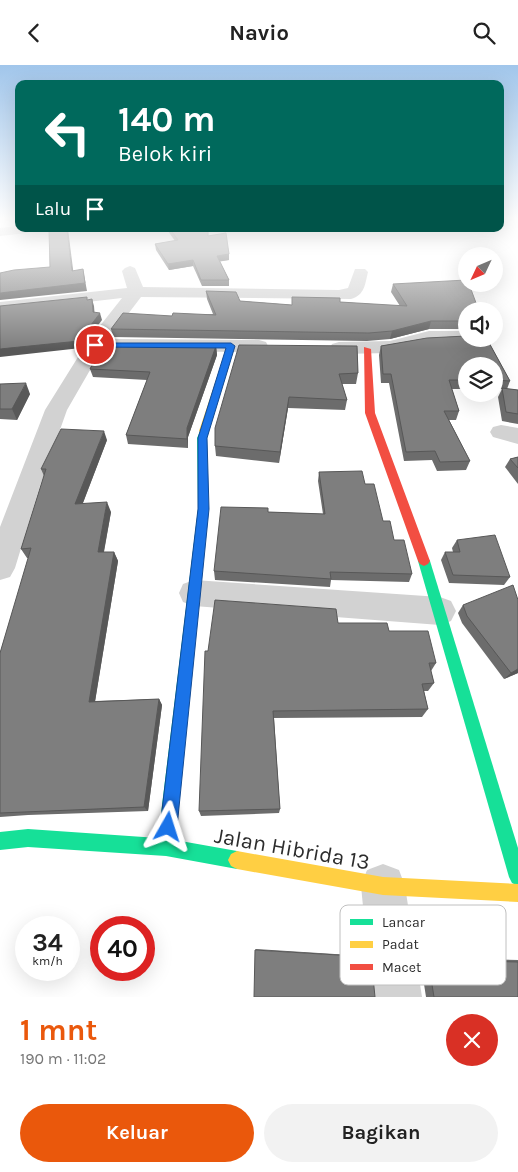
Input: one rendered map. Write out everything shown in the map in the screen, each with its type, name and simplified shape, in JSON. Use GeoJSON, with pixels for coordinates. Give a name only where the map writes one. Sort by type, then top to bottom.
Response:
{"type":"FeatureCollection","features":[{"type":"Feature","properties":{"kind":"street"},"geometry":{"type":"LineString","coordinates":[[0,307],[133,281],[339,295],[351,294],[356,290],[360,272]]}},
{"type":"Feature","properties":{"kind":"street"},"geometry":{"type":"LineString","coordinates":[[0,568],[27,486],[56,410],[133,281]]}},
{"type":"Feature","properties":{"kind":"street"},"geometry":{"type":"LineString","coordinates":[[318,348],[367,349],[390,347],[429,337],[458,337]]}},
{"type":"Feature","properties":{"kind":"street"},"geometry":{"type":"LineString","coordinates":[[95,345],[279,347]]}},
{"type":"Feature","properties":{"kind":"street"},"geometry":{"type":"LineString","coordinates":[[166,847],[203,509],[202,438],[231,346]]}},
{"type":"Feature","properties":{"kind":"street"},"geometry":{"type":"LineString","coordinates":[[367,349],[370,413],[401,496],[440,611],[518,877]]}},
{"type":"Feature","properties":{"kind":"street"},"geometry":{"type":"LineString","coordinates":[[194,593],[440,611]]}},
{"type":"Feature","properties":{"kind":"street","name":"Jalan Hibrida 13"},"geometry":{"type":"LineString","coordinates":[[0,841],[28,839],[166,847],[383,886],[518,893]]}},
{"type":"Feature","properties":{"kind":"street"},"geometry":{"type":"LineString","coordinates":[[383,886],[385,905]]}},
{"type":"Feature","properties":{"kind":"building"},"geometry":{"type":"Polygon","coordinates":[[[50,262],[71,262],[72,271],[83,269],[85,283],[0,293],[0,273],[50,267],[50,262]]]}},
{"type":"Feature","properties":{"kind":"building"},"geometry":{"type":"Polygon","coordinates":[[[194,262],[220,262],[229,280],[201,280],[194,262]]]}},
{"type":"Feature","properties":{"kind":"building"},"geometry":{"type":"Polygon","coordinates":[[[458,280],[458,293],[472,293],[476,302],[458,302],[458,321],[431,321],[392,331],[369,333],[111,329],[123,313],[172,316],[173,313],[216,315],[206,291],[236,292],[240,301],[292,305],[292,297],[340,298],[340,302],[407,306],[393,284],[458,280]]]}},
{"type":"Feature","properties":{"kind":"building"},"geometry":{"type":"Polygon","coordinates":[[[87,297],[87,300],[92,299],[93,312],[100,313],[79,341],[0,349],[0,306],[87,297]]]}},
{"type":"Feature","properties":{"kind":"building"},"geometry":{"type":"Polygon","coordinates":[[[458,336],[458,347],[491,347],[497,357],[458,357],[458,380],[449,380],[459,411],[444,411],[470,461],[440,462],[435,451],[406,452],[391,374],[383,374],[381,346],[427,338],[458,336]]]}},
{"type":"Feature","properties":{"kind":"building"},"geometry":{"type":"Polygon","coordinates":[[[103,344],[216,346],[187,428],[187,439],[126,435],[150,372],[90,369],[103,344]]]}},
{"type":"Feature","properties":{"kind":"building"},"geometry":{"type":"Polygon","coordinates":[[[239,345],[357,346],[358,373],[339,374],[347,400],[289,397],[280,452],[215,446],[215,428],[239,345]]]}},
{"type":"Feature","properties":{"kind":"building"},"geometry":{"type":"Polygon","coordinates":[[[503,368],[510,381],[503,381],[503,368]]]}},
{"type":"Feature","properties":{"kind":"building"},"geometry":{"type":"Polygon","coordinates":[[[26,383],[12,409],[0,409],[0,384],[26,383]]]}},
{"type":"Feature","properties":{"kind":"building"},"geometry":{"type":"Polygon","coordinates":[[[503,388],[518,390],[518,414],[506,412],[503,388]]]}},
{"type":"Feature","properties":{"kind":"building"},"geometry":{"type":"Polygon","coordinates":[[[61,429],[104,431],[75,504],[107,502],[98,552],[114,552],[89,702],[159,699],[144,807],[0,813],[0,653],[31,548],[21,549],[46,469],[41,469],[61,429]]]}},
{"type":"Feature","properties":{"kind":"building"},"geometry":{"type":"Polygon","coordinates":[[[518,457],[518,468],[510,459],[518,457]]]}},
{"type":"Feature","properties":{"kind":"building"},"geometry":{"type":"Polygon","coordinates":[[[362,471],[365,484],[374,484],[383,521],[390,521],[394,540],[404,540],[412,574],[330,572],[331,579],[214,571],[221,507],[268,508],[268,512],[325,514],[319,472],[362,471]]]}},
{"type":"Feature","properties":{"kind":"building"},"geometry":{"type":"Polygon","coordinates":[[[495,535],[510,577],[453,575],[445,552],[460,552],[457,540],[495,535]]]}},
{"type":"Feature","properties":{"kind":"building"},"geometry":{"type":"Polygon","coordinates":[[[513,585],[518,600],[518,669],[511,673],[467,616],[463,605],[513,585]]]}},
{"type":"Feature","properties":{"kind":"building"},"geometry":{"type":"Polygon","coordinates":[[[215,600],[336,609],[338,623],[387,623],[389,631],[428,631],[436,663],[429,663],[434,683],[422,684],[428,709],[273,711],[280,809],[199,811],[205,651],[208,651],[215,600]]]}},
{"type":"Feature","properties":{"kind":"building"},"geometry":{"type":"Polygon","coordinates":[[[255,950],[340,955],[340,985],[374,985],[375,997],[254,997],[255,950]]]}},
{"type":"Feature","properties":{"kind":"building"},"geometry":{"type":"Polygon","coordinates":[[[506,962],[518,962],[518,997],[434,997],[432,985],[506,985],[506,962]]]}},
{"type":"Feature","properties":{"kind":"traffic: fast"},"geometry":{"type":"LineString","coordinates":[[166,847],[203,509],[202,438],[204,431]]}},
{"type":"Feature","properties":{"kind":"traffic: fast"},"geometry":{"type":"LineString","coordinates":[[424,561],[518,877]]}},
{"type":"Feature","properties":{"kind":"traffic: fast"},"geometry":{"type":"LineString","coordinates":[[0,841],[28,838],[166,847],[237,860]]}},
{"type":"Feature","properties":{"kind":"traffic: slow"},"geometry":{"type":"LineString","coordinates":[[204,431],[231,346]]}},
{"type":"Feature","properties":{"kind":"traffic: slow"},"geometry":{"type":"LineString","coordinates":[[237,860],[383,886],[518,893]]}},
{"type":"Feature","properties":{"kind":"traffic: jam"},"geometry":{"type":"LineString","coordinates":[[367,349],[370,413],[424,561]]}},
{"type":"Feature","properties":{"kind":"route"},"geometry":{"type":"LineString","coordinates":[[95,345],[231,346],[202,438],[203,509],[168,827]]}}]}
